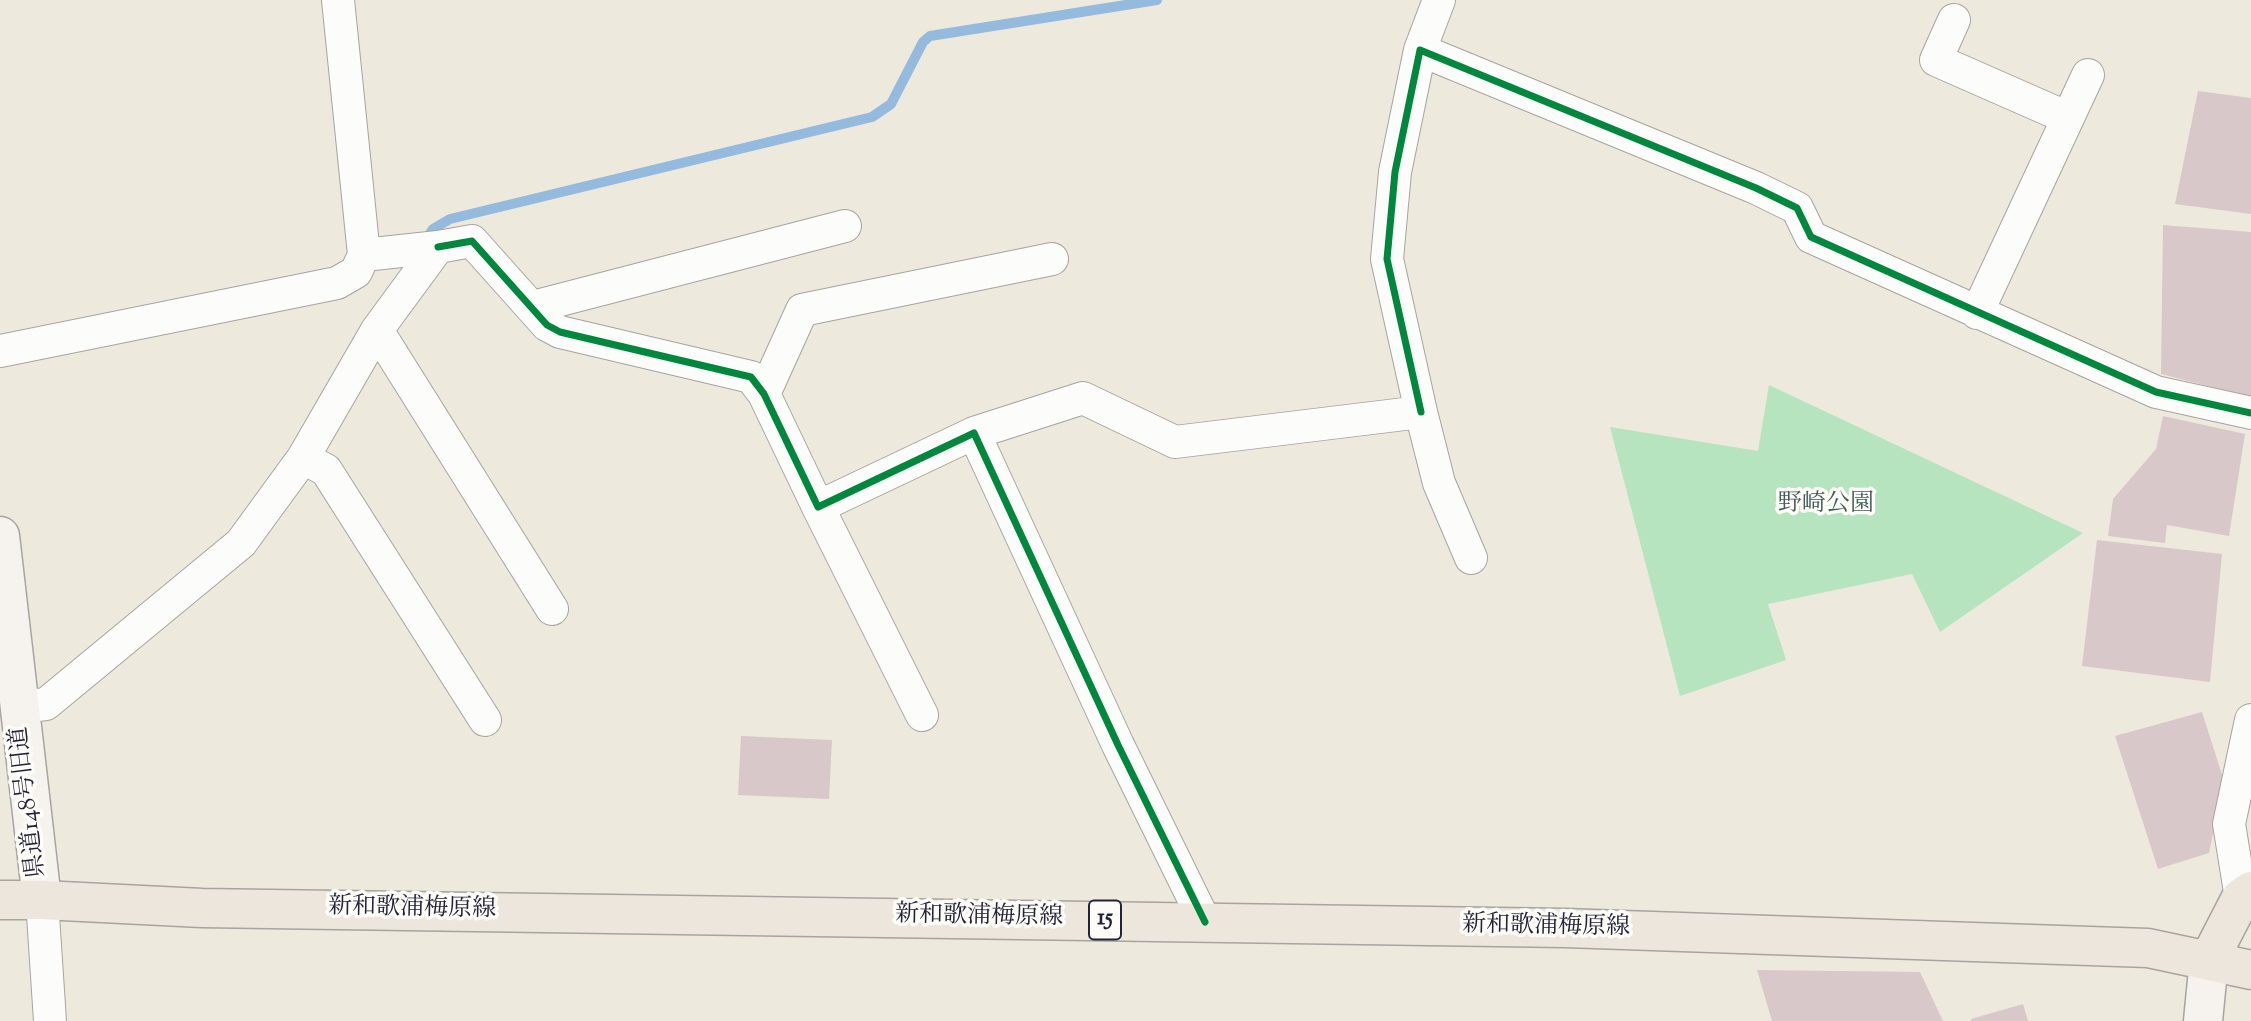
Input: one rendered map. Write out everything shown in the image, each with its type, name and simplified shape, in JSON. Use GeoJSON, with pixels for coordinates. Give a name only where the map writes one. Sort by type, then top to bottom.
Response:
{"type":"FeatureCollection","features":[{"type":"Feature","properties":{"kind":"main road"},"geometry":{"type":"LineString","coordinates":[[2209,960],[2246,894]]}},
{"type":"Feature","properties":{"kind":"main road","name":"新和歌浦梅原線"},"geometry":{"type":"LineString","coordinates":[[0,900],[202,908],[1565,928],[2148,948],[2251,970]]}},
{"type":"Feature","properties":{"kind":"street"},"geometry":{"type":"LineString","coordinates":[[338,0],[376,254]]}},
{"type":"Feature","properties":{"kind":"street"},"geometry":{"type":"LineString","coordinates":[[1439,0],[1420,50],[1395,172],[1387,259],[1439,483],[1471,558]]}},
{"type":"Feature","properties":{"kind":"street"},"geometry":{"type":"LineString","coordinates":[[1954,20],[1936,60],[2068,118]]}},
{"type":"Feature","properties":{"kind":"street"},"geometry":{"type":"LineString","coordinates":[[1420,50],[1756,188],[1797,208],[1811,237],[2156,392],[2251,413]]}},
{"type":"Feature","properties":{"kind":"street"},"geometry":{"type":"LineString","coordinates":[[1977,313],[2088,75]]}},
{"type":"Feature","properties":{"kind":"street"},"geometry":{"type":"LineString","coordinates":[[533,307],[845,226]]}},
{"type":"Feature","properties":{"kind":"street"},"geometry":{"type":"LineString","coordinates":[[0,351],[337,283],[356,272],[376,254],[472,241],[547,325],[560,332],[751,377],[764,394],[922,715]]}},
{"type":"Feature","properties":{"kind":"street"},"geometry":{"type":"LineString","coordinates":[[20,707],[46,704],[241,543],[303,458],[377,330],[434,248]]}},
{"type":"Feature","properties":{"kind":"street"},"geometry":{"type":"LineString","coordinates":[[764,394],[802,310],[1052,259]]}},
{"type":"Feature","properties":{"kind":"street"},"geometry":{"type":"LineString","coordinates":[[377,330],[552,609]]}},
{"type":"Feature","properties":{"kind":"street"},"geometry":{"type":"LineString","coordinates":[[818,507],[974,433],[1083,398],[1175,442],[1421,411]]}},
{"type":"Feature","properties":{"kind":"street"},"geometry":{"type":"LineString","coordinates":[[974,433],[1118,744],[1205,922]]}},
{"type":"Feature","properties":{"kind":"street"},"geometry":{"type":"LineString","coordinates":[[303,458],[326,470],[485,720]]}},
{"type":"Feature","properties":{"kind":"street","name":"県道148号旧道"},"geometry":{"type":"LineString","coordinates":[[0,536],[42,900]]}},
{"type":"Feature","properties":{"kind":"street"},"geometry":{"type":"LineString","coordinates":[[2246,894],[2229,824],[2251,720]]}},
{"type":"Feature","properties":{"kind":"street"},"geometry":{"type":"LineString","coordinates":[[42,900],[50,1021]]}},
{"type":"Feature","properties":{"kind":"street"},"geometry":{"type":"LineString","coordinates":[[2203,1021],[2209,960]]}},
{"type":"Feature","properties":{"kind":"green space","name":"野崎公園"},"geometry":{"type":"Polygon","coordinates":[[[1769,385],[2083,533],[1940,632],[1912,574],[1768,604],[1786,660],[1680,696],[1610,427],[1758,451],[1769,385]]]}},
{"type":"Feature","properties":{"kind":"building"},"geometry":{"type":"Polygon","coordinates":[[[2198,91],[2251,98],[2251,214],[2175,204],[2198,91]]]}},
{"type":"Feature","properties":{"kind":"building"},"geometry":{"type":"Polygon","coordinates":[[[2163,225],[2251,232],[2251,397],[2161,374],[2163,225]]]}},
{"type":"Feature","properties":{"kind":"building"},"geometry":{"type":"Polygon","coordinates":[[[2163,416],[2245,434],[2229,536],[2167,525],[2165,543],[2108,536],[2113,499],[2156,449],[2163,416]]]}},
{"type":"Feature","properties":{"kind":"building"},"geometry":{"type":"Polygon","coordinates":[[[2097,540],[2222,554],[2210,682],[2082,666],[2097,540]]]}},
{"type":"Feature","properties":{"kind":"building"},"geometry":{"type":"Polygon","coordinates":[[[2202,712],[2224,781],[2209,853],[2158,869],[2115,736],[2202,712]]]}},
{"type":"Feature","properties":{"kind":"building"},"geometry":{"type":"Polygon","coordinates":[[[741,736],[832,740],[829,799],[738,795],[741,736]]]}},
{"type":"Feature","properties":{"kind":"building"},"geometry":{"type":"Polygon","coordinates":[[[1757,970],[1920,972],[1943,1021],[1772,1021],[1757,970]]]}},
{"type":"Feature","properties":{"kind":"building"},"geometry":{"type":"Polygon","coordinates":[[[2023,1004],[2028,1021],[1971,1019],[2023,1004]]]}},
{"type":"Feature","properties":{"kind":"waterway"},"geometry":{"type":"LineString","coordinates":[[424,243],[433,229],[450,219],[872,117],[891,104],[923,42],[930,36],[1157,0]]}},
{"type":"Feature","properties":{"kind":"cycle path"},"geometry":{"type":"LineString","coordinates":[[1421,412],[1387,259],[1395,172],[1420,50],[1756,188],[1797,208],[1811,237],[2156,392],[2251,413]]}},
{"type":"Feature","properties":{"kind":"cycle path"},"geometry":{"type":"LineString","coordinates":[[438,247],[472,241],[547,325],[560,332],[751,377],[764,394],[818,507],[974,433],[1118,745],[1205,922]]}}]}
